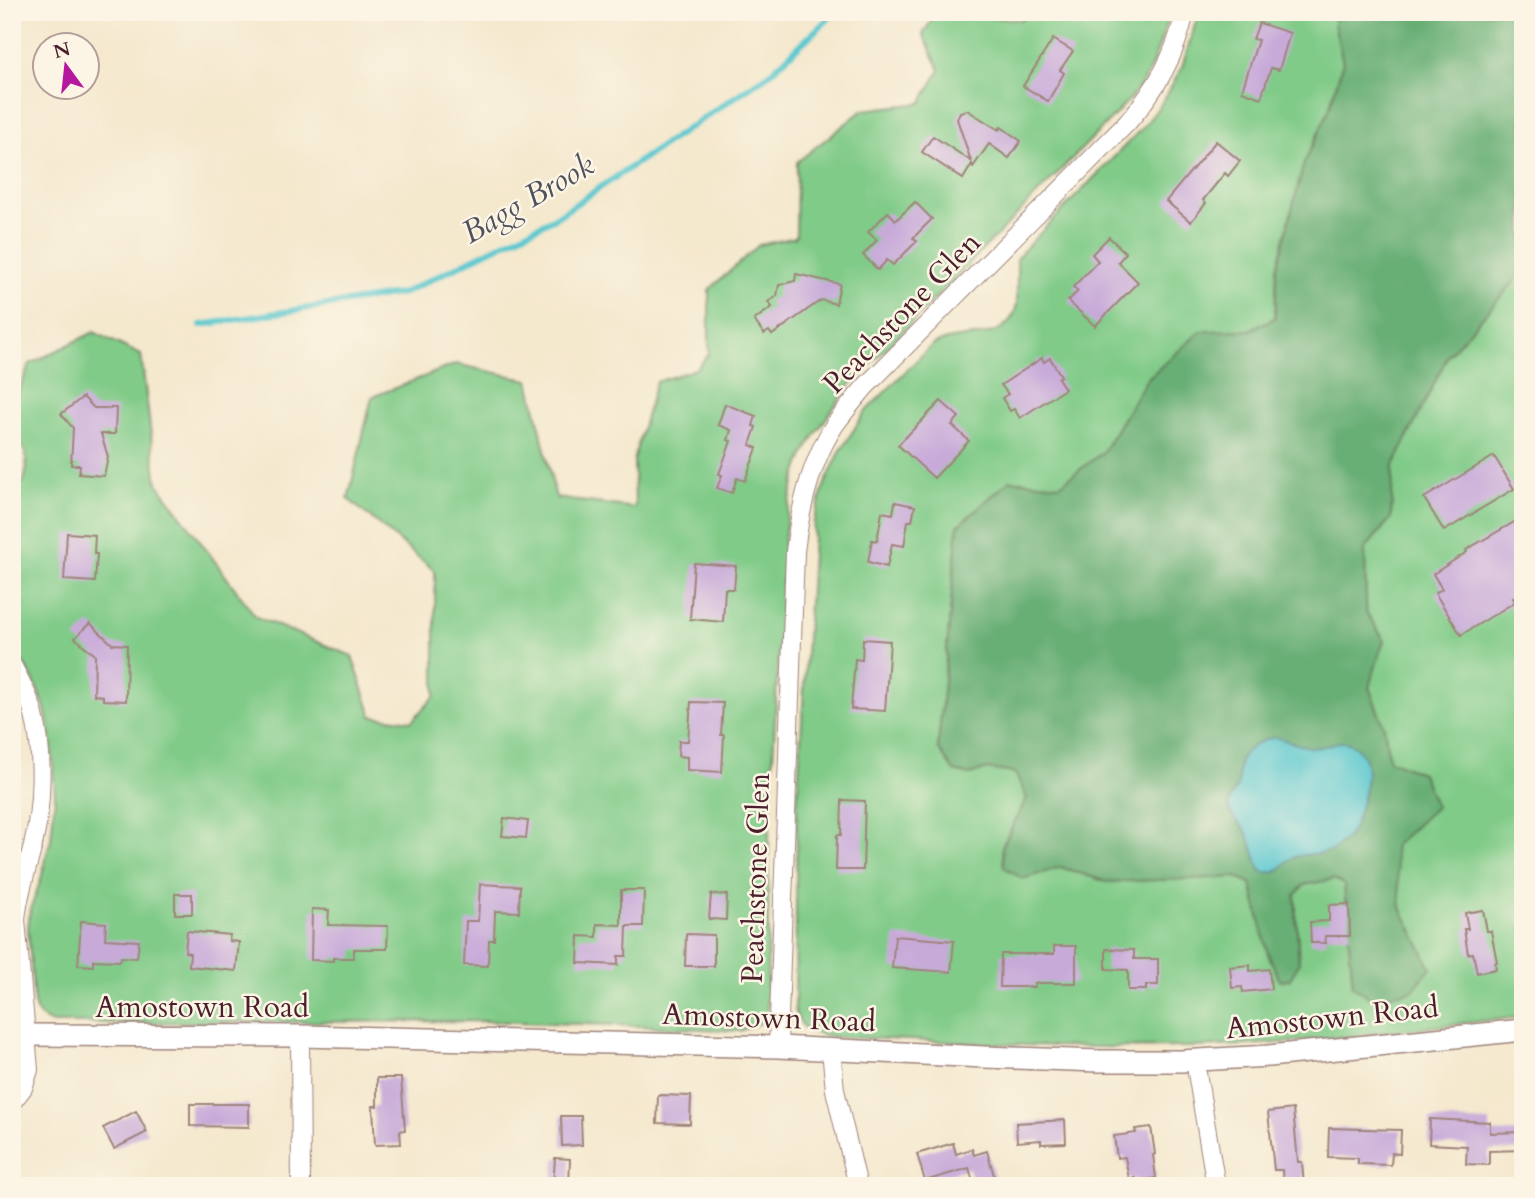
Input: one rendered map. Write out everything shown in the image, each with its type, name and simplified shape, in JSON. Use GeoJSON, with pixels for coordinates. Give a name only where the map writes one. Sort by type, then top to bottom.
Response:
{"type":"FeatureCollection","features":[{"type":"Feature","properties":{"kind":"street","name":"Peachstone Glen"},"geometry":{"type":"LineString","coordinates":[[778,1047],[795,552],[798,525],[811,475],[833,428],[865,387],[1140,107],[1164,72],[1181,30],[1185,12]]}},
{"type":"Feature","properties":{"kind":"street"},"geometry":{"type":"LineString","coordinates":[[12,665],[34,714],[40,768],[35,836],[18,901],[16,920],[19,1035],[29,1070],[23,1088],[12,1102]]}},
{"type":"Feature","properties":{"kind":"street","name":"Amostown Road"},"geometry":{"type":"LineString","coordinates":[[19,1035],[300,1036],[778,1047],[1099,1061],[1195,1060],[1293,1054],[1523,1030]]}},
{"type":"Feature","properties":{"kind":"street"},"geometry":{"type":"LineString","coordinates":[[300,1036],[301,1186]]}},
{"type":"Feature","properties":{"kind":"street"},"geometry":{"type":"LineString","coordinates":[[831,1050],[835,1090],[858,1186]]}},
{"type":"Feature","properties":{"kind":"street"},"geometry":{"type":"LineString","coordinates":[[1195,1060],[1216,1186]]}},
{"type":"Feature","properties":{"kind":"green space"},"geometry":{"type":"Polygon","coordinates":[[[937,12],[1021,20],[1026,12],[1170,12],[1153,62],[1134,94],[851,384],[808,447],[798,469],[784,542],[769,839],[765,1018],[760,1023],[740,1031],[483,1021],[53,1023],[40,1016],[34,1004],[28,928],[30,911],[51,839],[55,796],[51,737],[44,705],[31,675],[12,646],[12,496],[24,481],[27,467],[25,452],[12,430],[12,408],[30,364],[94,332],[141,355],[157,483],[256,617],[352,656],[372,716],[412,721],[435,696],[435,571],[348,499],[372,397],[456,364],[529,380],[556,498],[635,508],[634,458],[656,382],[696,369],[709,354],[709,290],[759,245],[796,237],[797,162],[863,110],[921,103],[940,70],[923,34],[937,12]]]}},
{"type":"Feature","properties":{"kind":"green space"},"geometry":{"type":"Polygon","coordinates":[[[1199,12],[1336,12],[1334,24],[1343,62],[1328,113],[1304,163],[1277,268],[1275,318],[1249,330],[1201,332],[1147,379],[1103,452],[1060,485],[1010,480],[958,526],[938,748],[954,771],[969,775],[987,769],[1015,773],[1027,797],[1002,847],[1004,867],[1023,878],[1061,867],[1107,882],[1237,877],[1251,883],[1268,954],[1299,964],[1295,895],[1304,885],[1334,879],[1344,884],[1353,986],[1431,968],[1401,908],[1394,846],[1422,773],[1389,760],[1384,727],[1369,687],[1384,640],[1366,612],[1365,549],[1391,518],[1393,467],[1448,355],[1523,272],[1523,1017],[1298,1041],[1174,1047],[1078,1047],[836,1037],[815,1033],[801,1024],[795,1010],[797,804],[814,521],[824,486],[841,450],[865,412],[932,345],[994,332],[1012,317],[1017,304],[1017,259],[1145,125],[1164,100],[1182,67],[1199,12]]]}},
{"type":"Feature","properties":{"kind":"green space"},"geometry":{"type":"Polygon","coordinates":[[[1336,12],[1523,12],[1523,272],[1448,355],[1393,467],[1391,518],[1365,549],[1366,612],[1384,640],[1369,688],[1384,727],[1389,760],[1422,773],[1436,807],[1394,846],[1401,908],[1431,968],[1412,991],[1371,998],[1353,986],[1344,885],[1334,879],[1304,885],[1295,895],[1299,964],[1290,979],[1280,981],[1268,954],[1251,883],[1237,877],[1107,882],[1061,867],[1023,879],[1004,867],[1002,847],[1027,798],[1015,773],[987,769],[970,775],[954,771],[938,748],[958,526],[1010,480],[1060,485],[1103,452],[1147,379],[1201,331],[1249,330],[1275,318],[1277,268],[1304,163],[1328,113],[1343,62],[1334,24],[1336,12]]]}},
{"type":"Feature","properties":{"kind":"water"},"geometry":{"type":"Polygon","coordinates":[[[1275,737],[1310,747],[1349,743],[1360,751],[1367,767],[1367,777],[1354,826],[1342,842],[1329,851],[1293,858],[1276,871],[1268,872],[1261,871],[1247,835],[1231,814],[1229,804],[1238,783],[1243,755],[1258,743],[1275,737]]]}},
{"type":"Feature","properties":{"kind":"building"},"geometry":{"type":"Polygon","coordinates":[[[1259,23],[1290,33],[1279,70],[1271,68],[1261,98],[1242,91],[1258,40],[1253,39],[1259,23]]]}},
{"type":"Feature","properties":{"kind":"building"},"geometry":{"type":"Polygon","coordinates":[[[1053,39],[1073,51],[1060,70],[1064,73],[1048,101],[1023,86],[1053,39]]]}},
{"type":"Feature","properties":{"kind":"building"},"geometry":{"type":"Polygon","coordinates":[[[967,110],[999,130],[1001,127],[1021,141],[1009,158],[989,144],[963,179],[922,152],[933,136],[971,161],[957,119],[960,112],[967,110]]]}},
{"type":"Feature","properties":{"kind":"building"},"geometry":{"type":"Polygon","coordinates":[[[1216,141],[1240,161],[1228,176],[1225,173],[1203,200],[1206,203],[1191,222],[1166,201],[1216,141]]]}},
{"type":"Feature","properties":{"kind":"building"},"geometry":{"type":"Polygon","coordinates":[[[915,202],[932,219],[913,238],[917,241],[893,265],[887,260],[878,270],[863,255],[877,240],[868,232],[888,212],[896,220],[915,202]]]}},
{"type":"Feature","properties":{"kind":"building"},"geometry":{"type":"Polygon","coordinates":[[[1109,237],[1126,253],[1118,262],[1138,282],[1095,326],[1068,301],[1078,291],[1073,287],[1098,261],[1092,254],[1109,237]]]}},
{"type":"Feature","properties":{"kind":"building"},"geometry":{"type":"Polygon","coordinates":[[[796,274],[840,284],[836,304],[821,300],[772,335],[769,331],[764,334],[754,320],[772,307],[768,302],[777,296],[779,285],[795,281],[796,274]]]}},
{"type":"Feature","properties":{"kind":"building"},"geometry":{"type":"Polygon","coordinates":[[[1042,358],[1044,362],[1050,358],[1065,389],[1020,418],[1014,409],[1010,411],[1002,398],[1008,394],[1001,385],[1042,358]]]}},
{"type":"Feature","properties":{"kind":"building"},"geometry":{"type":"Polygon","coordinates":[[[83,397],[94,408],[116,408],[115,434],[101,434],[108,457],[104,476],[79,474],[80,465],[71,465],[73,428],[61,414],[83,397]]]}},
{"type":"Feature","properties":{"kind":"building"},"geometry":{"type":"Polygon","coordinates":[[[941,401],[959,417],[952,425],[969,441],[934,478],[898,445],[941,401]]]}},
{"type":"Feature","properties":{"kind":"building"},"geometry":{"type":"Polygon","coordinates":[[[725,404],[756,416],[753,426],[756,427],[750,445],[757,448],[745,481],[737,478],[732,493],[717,488],[731,441],[728,440],[731,430],[718,425],[725,404]]]}},
{"type":"Feature","properties":{"kind":"building"},"geometry":{"type":"Polygon","coordinates":[[[1494,456],[1514,489],[1444,531],[1424,498],[1494,456]]]}},
{"type":"Feature","properties":{"kind":"building"},"geometry":{"type":"Polygon","coordinates":[[[895,502],[915,506],[912,521],[908,521],[904,546],[892,544],[887,567],[868,562],[872,540],[877,541],[882,512],[893,514],[895,502]]]}},
{"type":"Feature","properties":{"kind":"building"},"geometry":{"type":"Polygon","coordinates":[[[1523,517],[1523,580],[1517,583],[1522,593],[1513,598],[1515,602],[1461,635],[1435,593],[1442,589],[1433,574],[1467,552],[1466,550],[1523,517]]]}},
{"type":"Feature","properties":{"kind":"building"},"geometry":{"type":"Polygon","coordinates":[[[67,533],[95,535],[95,582],[64,580],[67,533]]]}},
{"type":"Feature","properties":{"kind":"building"},"geometry":{"type":"Polygon","coordinates":[[[694,563],[736,566],[734,589],[725,589],[723,622],[690,619],[694,563]]]}},
{"type":"Feature","properties":{"kind":"building"},"geometry":{"type":"Polygon","coordinates":[[[90,623],[112,644],[127,645],[126,701],[103,700],[103,696],[94,695],[95,655],[75,638],[90,623]]]}},
{"type":"Feature","properties":{"kind":"building"},"geometry":{"type":"Polygon","coordinates":[[[863,639],[890,641],[885,711],[851,709],[855,659],[862,660],[863,639]]]}},
{"type":"Feature","properties":{"kind":"building"},"geometry":{"type":"Polygon","coordinates":[[[691,702],[723,703],[722,772],[687,770],[687,757],[678,756],[679,741],[688,741],[691,702]]]}},
{"type":"Feature","properties":{"kind":"building"},"geometry":{"type":"Polygon","coordinates":[[[842,800],[865,801],[863,870],[836,870],[842,800]]]}},
{"type":"Feature","properties":{"kind":"building"},"geometry":{"type":"Polygon","coordinates":[[[504,818],[528,821],[526,838],[502,836],[504,818]]]}},
{"type":"Feature","properties":{"kind":"building"},"geometry":{"type":"Polygon","coordinates":[[[480,884],[520,886],[519,912],[495,911],[494,940],[489,940],[488,966],[464,965],[466,921],[478,921],[480,884]]]}},
{"type":"Feature","properties":{"kind":"building"},"geometry":{"type":"Polygon","coordinates":[[[621,890],[644,890],[643,926],[627,926],[626,956],[618,956],[618,965],[578,963],[579,936],[597,937],[597,924],[621,925],[621,890]]]}},
{"type":"Feature","properties":{"kind":"building"},"geometry":{"type":"Polygon","coordinates":[[[175,894],[192,894],[192,914],[175,914],[175,894]]]}},
{"type":"Feature","properties":{"kind":"building"},"geometry":{"type":"Polygon","coordinates":[[[711,894],[727,895],[726,920],[709,919],[711,894]]]}},
{"type":"Feature","properties":{"kind":"building"},"geometry":{"type":"Polygon","coordinates":[[[1349,904],[1350,936],[1325,936],[1326,943],[1311,943],[1310,922],[1329,921],[1329,905],[1349,904]]]}},
{"type":"Feature","properties":{"kind":"building"},"geometry":{"type":"Polygon","coordinates":[[[312,909],[329,910],[328,925],[388,926],[387,949],[354,949],[354,958],[311,960],[312,909]]]}},
{"type":"Feature","properties":{"kind":"building"},"geometry":{"type":"Polygon","coordinates":[[[1483,910],[1487,931],[1491,931],[1497,962],[1496,969],[1477,973],[1473,953],[1468,954],[1464,929],[1468,929],[1465,913],[1483,910]]]}},
{"type":"Feature","properties":{"kind":"building"},"geometry":{"type":"Polygon","coordinates":[[[81,921],[106,923],[105,939],[139,941],[137,958],[121,957],[120,961],[93,960],[93,966],[78,965],[81,921]]]}},
{"type":"Feature","properties":{"kind":"building"},"geometry":{"type":"Polygon","coordinates":[[[187,931],[230,935],[229,941],[239,942],[236,971],[189,966],[190,953],[185,952],[187,931]]]}},
{"type":"Feature","properties":{"kind":"building"},"geometry":{"type":"Polygon","coordinates":[[[686,934],[714,935],[714,966],[685,966],[686,934]]]}},
{"type":"Feature","properties":{"kind":"building"},"geometry":{"type":"Polygon","coordinates":[[[895,936],[954,941],[951,972],[892,968],[895,936]]]}},
{"type":"Feature","properties":{"kind":"building"},"geometry":{"type":"Polygon","coordinates":[[[1054,946],[1076,946],[1076,983],[1035,983],[1035,987],[1000,987],[1001,954],[1054,954],[1054,946]]]}},
{"type":"Feature","properties":{"kind":"building"},"geometry":{"type":"Polygon","coordinates":[[[1106,949],[1134,950],[1134,959],[1158,959],[1158,985],[1146,985],[1146,990],[1128,990],[1128,970],[1106,969],[1106,949]]]}},
{"type":"Feature","properties":{"kind":"building"},"geometry":{"type":"Polygon","coordinates":[[[1250,965],[1250,971],[1269,969],[1271,989],[1243,992],[1242,987],[1232,988],[1230,967],[1250,965]]]}},
{"type":"Feature","properties":{"kind":"building"},"geometry":{"type":"Polygon","coordinates":[[[377,1078],[401,1078],[405,1130],[400,1131],[401,1144],[375,1145],[373,1106],[377,1106],[377,1078]]]}},
{"type":"Feature","properties":{"kind":"building"},"geometry":{"type":"Polygon","coordinates":[[[658,1095],[691,1096],[690,1124],[657,1123],[658,1095]]]}},
{"type":"Feature","properties":{"kind":"building"},"geometry":{"type":"Polygon","coordinates":[[[190,1104],[249,1104],[249,1127],[190,1126],[190,1104]]]}},
{"type":"Feature","properties":{"kind":"building"},"geometry":{"type":"Polygon","coordinates":[[[1293,1109],[1298,1162],[1302,1162],[1304,1186],[1283,1186],[1282,1170],[1274,1170],[1268,1112],[1293,1109]]]}},
{"type":"Feature","properties":{"kind":"building"},"geometry":{"type":"Polygon","coordinates":[[[136,1111],[147,1132],[114,1149],[103,1128],[136,1111]]]}},
{"type":"Feature","properties":{"kind":"building"},"geometry":{"type":"Polygon","coordinates":[[[561,1116],[581,1116],[582,1145],[562,1146],[561,1116]]]}},
{"type":"Feature","properties":{"kind":"building"},"geometry":{"type":"Polygon","coordinates":[[[1430,1119],[1490,1122],[1490,1133],[1523,1132],[1523,1150],[1489,1151],[1489,1165],[1466,1164],[1467,1146],[1429,1144],[1430,1119]]]}},
{"type":"Feature","properties":{"kind":"building"},"geometry":{"type":"Polygon","coordinates":[[[1065,1120],[1066,1143],[1041,1144],[1041,1140],[1017,1142],[1016,1123],[1065,1120]]]}},
{"type":"Feature","properties":{"kind":"building"},"geometry":{"type":"Polygon","coordinates":[[[1151,1127],[1156,1178],[1135,1181],[1135,1178],[1129,1179],[1125,1157],[1117,1158],[1114,1136],[1136,1133],[1135,1129],[1151,1127]]]}},
{"type":"Feature","properties":{"kind":"building"},"geometry":{"type":"Polygon","coordinates":[[[1329,1128],[1401,1130],[1400,1154],[1392,1153],[1391,1165],[1358,1164],[1358,1158],[1328,1157],[1329,1128]]]}},
{"type":"Feature","properties":{"kind":"building"},"geometry":{"type":"Polygon","coordinates":[[[953,1143],[956,1154],[972,1149],[974,1155],[987,1151],[995,1179],[974,1185],[969,1168],[925,1181],[917,1154],[953,1143]]]}},
{"type":"Feature","properties":{"kind":"building"},"geometry":{"type":"Polygon","coordinates":[[[555,1158],[570,1159],[569,1186],[553,1186],[555,1158]]]}},
{"type":"Feature","properties":{"kind":"waterway","name":"Bagg Brook"},"geometry":{"type":"LineString","coordinates":[[201,325],[404,293],[555,218],[769,74],[833,12]]}}]}
